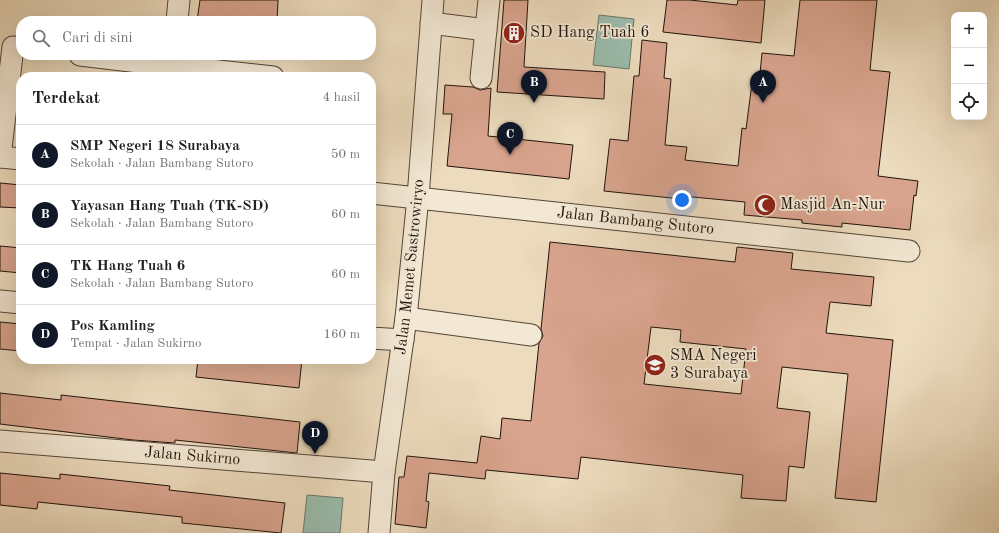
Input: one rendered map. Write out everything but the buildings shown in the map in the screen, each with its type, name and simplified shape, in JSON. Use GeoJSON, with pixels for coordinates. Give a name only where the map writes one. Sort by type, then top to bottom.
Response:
{"type":"FeatureCollection","features":[{"type":"Feature","properties":{"kind":"street"},"geometry":{"type":"LineString","coordinates":[[177,16],[179,0]]}},
{"type":"Feature","properties":{"kind":"street","name":"Jalan Memet Sastrowiryo"},"geometry":{"type":"LineString","coordinates":[[379,533],[384,472],[406,318],[418,197],[433,0]]}},
{"type":"Feature","properties":{"kind":"street"},"geometry":{"type":"LineString","coordinates":[[481,78],[489,0]]}},
{"type":"Feature","properties":{"kind":"street"},"geometry":{"type":"LineString","coordinates":[[431,23],[486,30]]}},
{"type":"Feature","properties":{"kind":"street"},"geometry":{"type":"LineString","coordinates":[[11,47],[0,157],[16,159]]}},
{"type":"Feature","properties":{"kind":"street"},"geometry":{"type":"LineString","coordinates":[[122,60],[228,72]]}},
{"type":"Feature","properties":{"kind":"street","name":"Jalan Bambang Sutoro"},"geometry":{"type":"LineString","coordinates":[[376,193],[905,250]]}},
{"type":"Feature","properties":{"kind":"street"},"geometry":{"type":"LineString","coordinates":[[0,301],[16,303]]}},
{"type":"Feature","properties":{"kind":"street"},"geometry":{"type":"LineString","coordinates":[[406,318],[531,335]]}},
{"type":"Feature","properties":{"kind":"street"},"geometry":{"type":"LineString","coordinates":[[376,338],[403,340]]}},
{"type":"Feature","properties":{"kind":"street","name":"Jalan Sukirno"},"geometry":{"type":"LineString","coordinates":[[0,441],[384,472]]}},
{"type":"Feature","properties":{"kind":"shaded area"},"geometry":{"type":"Polygon","coordinates":[[[599,15],[634,19],[629,69],[593,65],[599,15]]]}},
{"type":"Feature","properties":{"kind":"shaded area"},"geometry":{"type":"Polygon","coordinates":[[[307,495],[343,498],[340,533],[303,533],[307,495]]]}},
{"type":"Feature","properties":{"kind":"place","name":"SD Hang Tuah 6"},"geometry":{"type":"Point","coordinates":[514,33]}},
{"type":"Feature","properties":{"kind":"place","name":"Yayasan Hang Tuah (TK-SD)"},"geometry":{"type":"Point","coordinates":[534,103]}},
{"type":"Feature","properties":{"kind":"place","name":"SMP Negeri 18 Surabaya"},"geometry":{"type":"Point","coordinates":[763,103]}},
{"type":"Feature","properties":{"kind":"place","name":"TK Hang Tuah 6"},"geometry":{"type":"Point","coordinates":[510,155]}},
{"type":"Feature","properties":{"kind":"place","name":"Masjid An-Nur"},"geometry":{"type":"Point","coordinates":[765,205]}},
{"type":"Feature","properties":{"kind":"place","name":"SMA Negeri 3 Surabaya"},"geometry":{"type":"Point","coordinates":[655,365]}},
{"type":"Feature","properties":{"kind":"place","name":"Pos Kamling"},"geometry":{"type":"Point","coordinates":[315,454]}}]}
